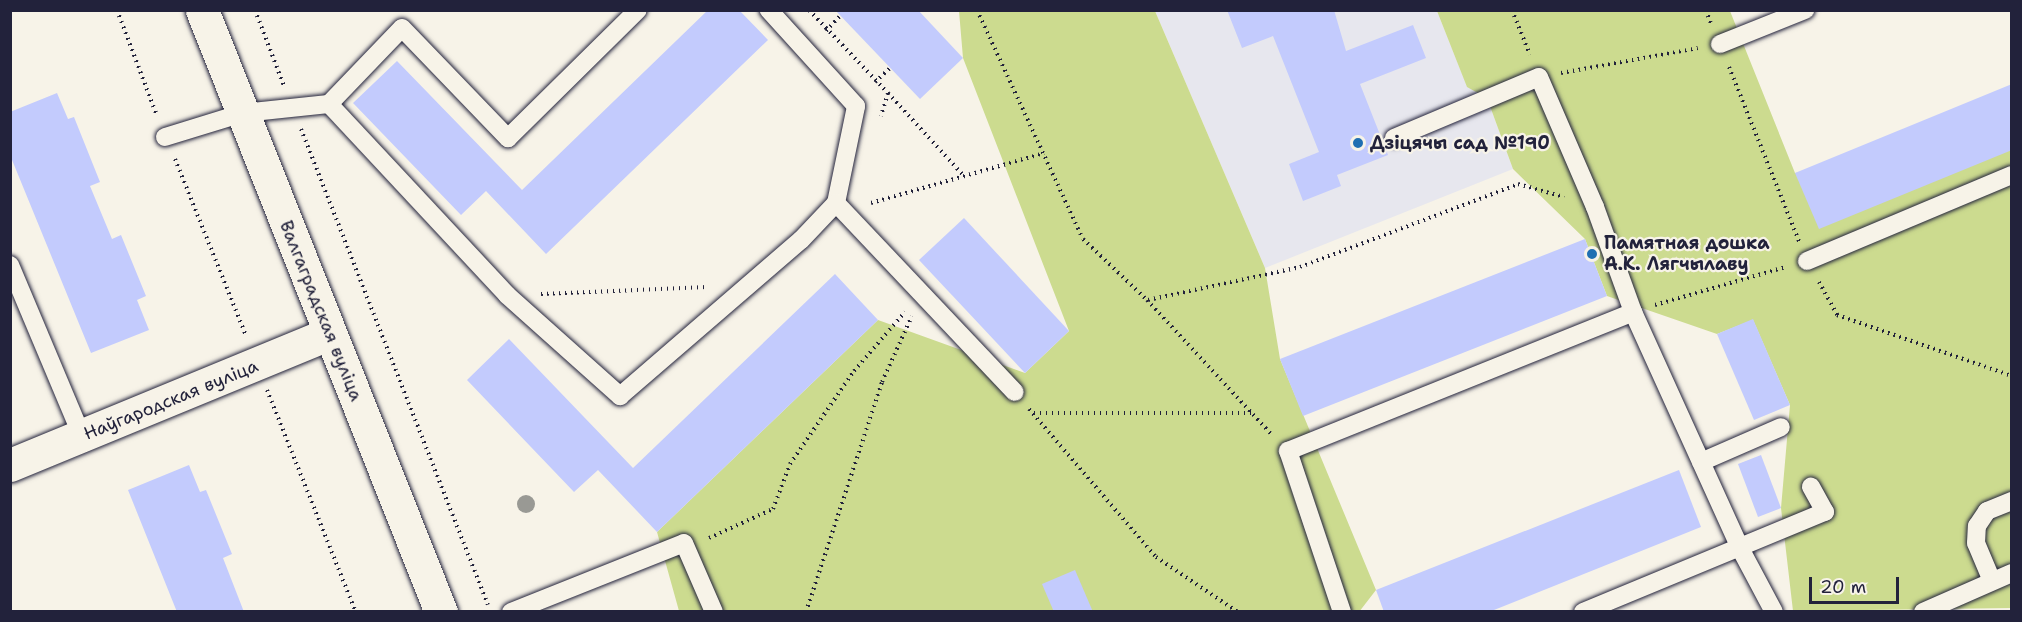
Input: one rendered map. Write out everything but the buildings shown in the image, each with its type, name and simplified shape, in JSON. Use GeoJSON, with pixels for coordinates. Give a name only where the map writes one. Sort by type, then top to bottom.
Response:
{"type":"FeatureCollection","features":[{"type":"Feature","properties":{"kind":"main road","name":"Валгаградская вуліца"},"geometry":{"type":"LineString","coordinates":[[202,10],[441,612]]}},
{"type":"Feature","properties":{"kind":"main road","name":"Наўгародская вуліца"},"geometry":{"type":"LineString","coordinates":[[10,465],[330,333]]}},
{"type":"Feature","properties":{"kind":"lane"},"geometry":{"type":"LineString","coordinates":[[165,137],[243,113],[294,110],[329,104],[402,28],[508,138],[638,10]]}},
{"type":"Feature","properties":{"kind":"lane"},"geometry":{"type":"LineString","coordinates":[[329,104],[507,295],[620,396],[840,207],[856,106],[769,10]]}},
{"type":"Feature","properties":{"kind":"lane"},"geometry":{"type":"LineString","coordinates":[[1720,45],[1805,10]]}},
{"type":"Feature","properties":{"kind":"lane"},"geometry":{"type":"LineString","coordinates":[[1394,138],[1539,77],[1595,207],[1633,312],[1741,550],[1774,612]]}},
{"type":"Feature","properties":{"kind":"lane"},"geometry":{"type":"LineString","coordinates":[[1808,261],[2012,175]]}},
{"type":"Feature","properties":{"kind":"lane"},"geometry":{"type":"LineString","coordinates":[[840,207],[923,291],[1016,392]]}},
{"type":"Feature","properties":{"kind":"lane"},"geometry":{"type":"LineString","coordinates":[[10,265],[82,436]]}},
{"type":"Feature","properties":{"kind":"lane"},"geometry":{"type":"LineString","coordinates":[[1342,612],[1287,451],[1633,312]]}},
{"type":"Feature","properties":{"kind":"lane"},"geometry":{"type":"LineString","coordinates":[[1701,462],[1782,427]]}},
{"type":"Feature","properties":{"kind":"lane"},"geometry":{"type":"LineString","coordinates":[[1583,612],[1741,550],[1825,512],[1811,487]]}},
{"type":"Feature","properties":{"kind":"lane"},"geometry":{"type":"LineString","coordinates":[[1992,581],[1976,543],[1977,526],[1987,511],[2012,501]]}},
{"type":"Feature","properties":{"kind":"lane"},"geometry":{"type":"LineString","coordinates":[[511,612],[684,543],[714,612]]}},
{"type":"Feature","properties":{"kind":"lane"},"geometry":{"type":"LineString","coordinates":[[1923,612],[2012,573]]}},
{"type":"Feature","properties":{"kind":"path"},"geometry":{"type":"LineString","coordinates":[[117,10],[165,137]]}},
{"type":"Feature","properties":{"kind":"path"},"geometry":{"type":"LineString","coordinates":[[255,10],[490,612]]}},
{"type":"Feature","properties":{"kind":"path"},"geometry":{"type":"LineString","coordinates":[[977,10],[1083,239],[1147,300],[1287,451]]}},
{"type":"Feature","properties":{"kind":"path"},"geometry":{"type":"LineString","coordinates":[[1512,10],[1539,77],[1720,45]]}},
{"type":"Feature","properties":{"kind":"path"},"geometry":{"type":"LineString","coordinates":[[1706,10],[1808,261],[1837,315],[2012,376]]}},
{"type":"Feature","properties":{"kind":"path"},"geometry":{"type":"LineString","coordinates":[[888,93],[965,176]]}},
{"type":"Feature","properties":{"kind":"path"},"geometry":{"type":"LineString","coordinates":[[840,207],[965,176],[1044,153]]}},
{"type":"Feature","properties":{"kind":"path"},"geometry":{"type":"LineString","coordinates":[[1147,300],[1300,267],[1518,184],[1595,207]]}},
{"type":"Feature","properties":{"kind":"path"},"geometry":{"type":"LineString","coordinates":[[1633,312],[1808,261]]}},
{"type":"Feature","properties":{"kind":"path"},"geometry":{"type":"LineString","coordinates":[[507,295],[748,285]]}},
{"type":"Feature","properties":{"kind":"path"},"geometry":{"type":"LineString","coordinates":[[684,543],[718,536],[772,509],[790,464],[854,371],[923,291]]}},
{"type":"Feature","properties":{"kind":"path"},"geometry":{"type":"LineString","coordinates":[[806,612],[882,382],[923,291]]}},
{"type":"Feature","properties":{"kind":"path"},"geometry":{"type":"LineString","coordinates":[[1016,392],[1156,557],[1238,612]]}},
{"type":"Feature","properties":{"kind":"path"},"geometry":{"type":"LineString","coordinates":[[1033,413],[1251,413]]}},
{"type":"Feature","properties":{"kind":"shaded area","name":"Дзіцячы сад №190"},"geometry":{"type":"Polygon","coordinates":[[[1155,11],[1437,11],[1467,86],[1487,98],[1513,169],[1265,268],[1155,11]]]}},
{"type":"Feature","properties":{"kind":"green space"},"geometry":{"type":"Polygon","coordinates":[[[959,11],[1155,11],[1265,268],[1280,359],[1376,590],[1359,612],[679,611],[657,532],[878,320],[1025,373],[1069,331],[963,58],[959,11]]]}},
{"type":"Feature","properties":{"kind":"green space"},"geometry":{"type":"Polygon","coordinates":[[[1437,11],[1730,11],[1795,173],[2011,150],[2011,608],[1793,611],[1781,508],[1790,405],[1753,320],[1717,334],[1607,296],[1585,239],[1513,169],[1487,98],[1467,87],[1437,11]]]}},
{"type":"Feature","properties":{"kind":"place","name":"Дзіцячы сад №190"},"geometry":{"type":"Point","coordinates":[1358,143]}},
{"type":"Feature","properties":{"kind":"place","name":"Памятная дошка А.К. Лягчылаву"},"geometry":{"type":"Point","coordinates":[1592,254]}}]}
